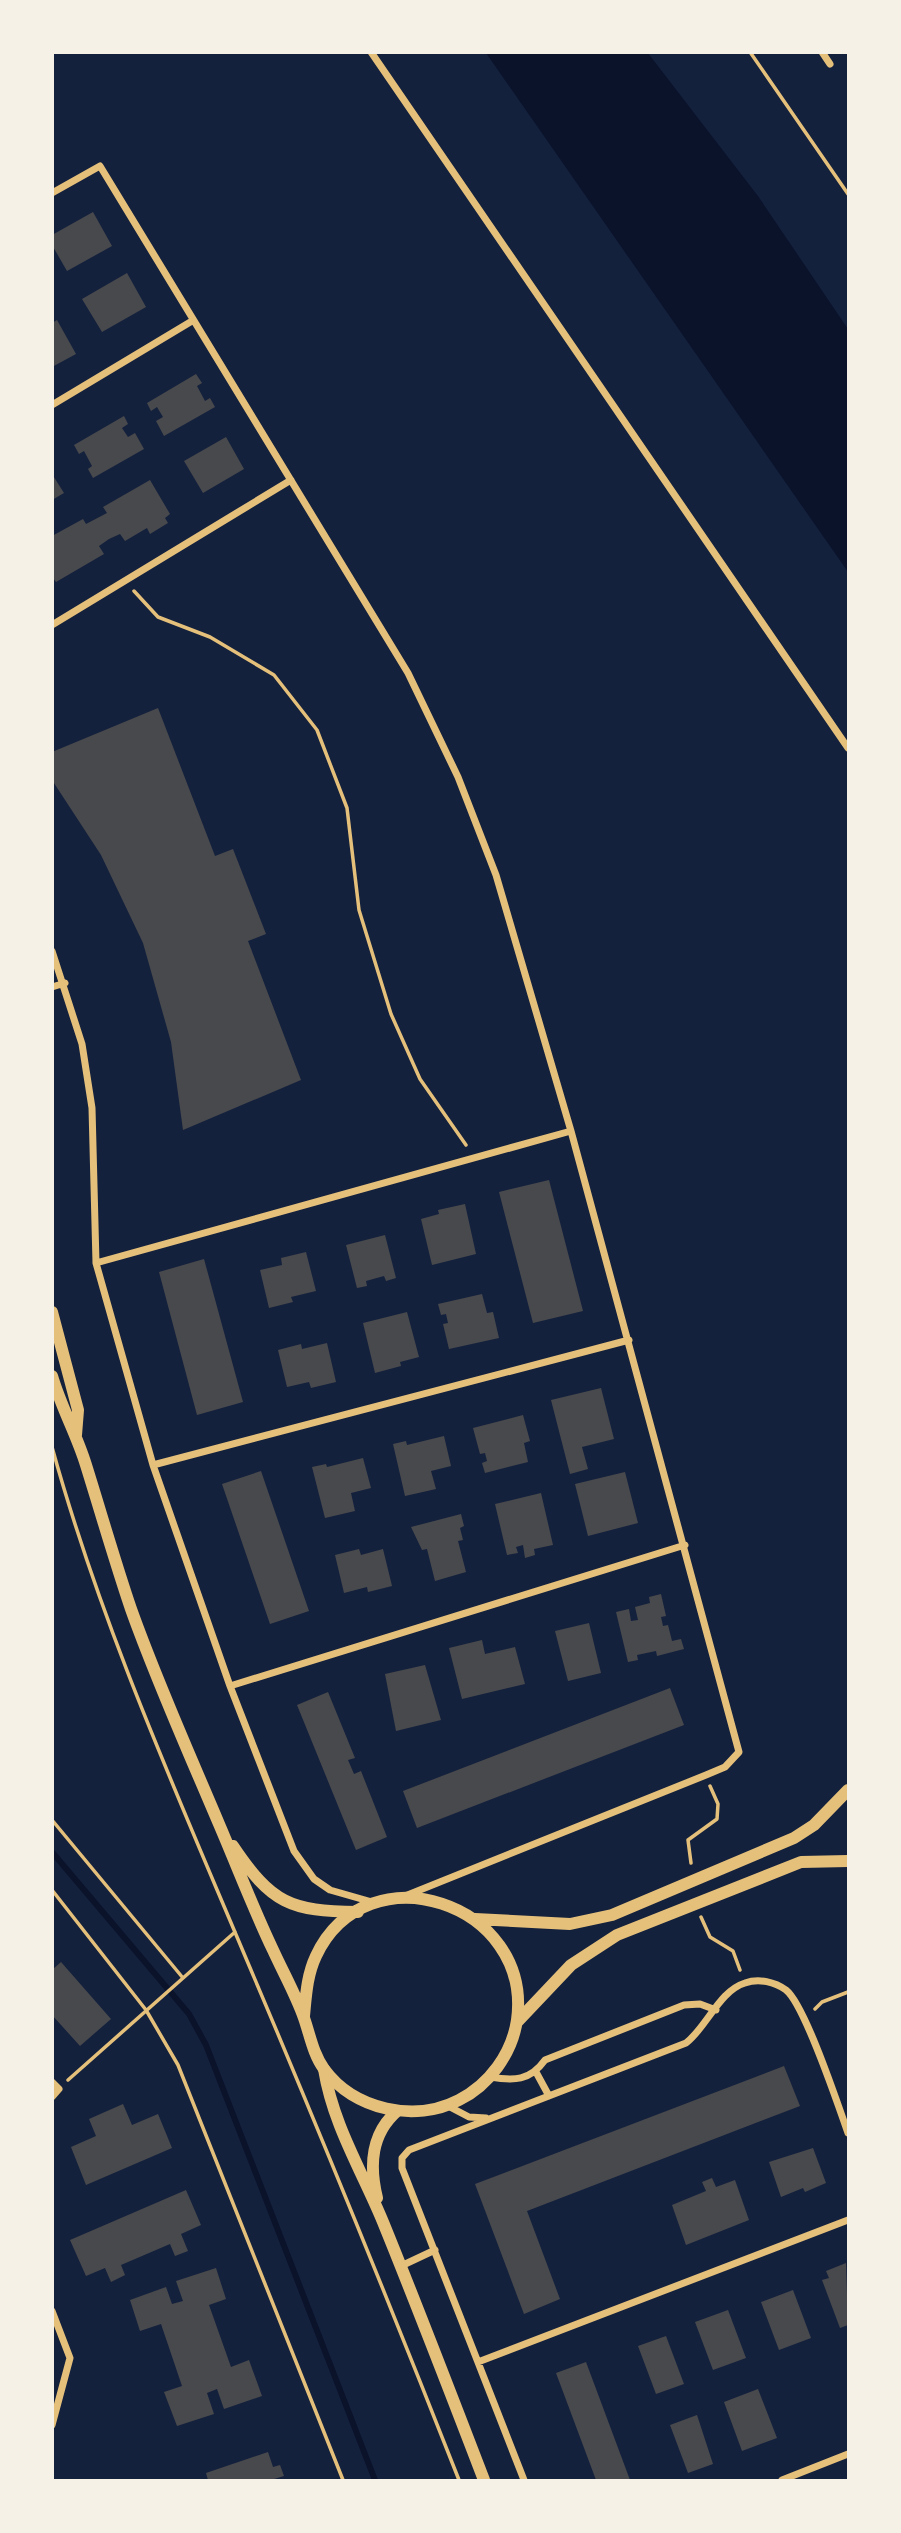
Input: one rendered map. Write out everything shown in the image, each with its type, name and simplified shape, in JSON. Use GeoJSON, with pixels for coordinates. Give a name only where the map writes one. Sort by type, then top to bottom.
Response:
{"type":"FeatureCollection","features":[{"type":"Feature","properties":{"kind":"main road"},"geometry":{"type":"LineString","coordinates":[[52,1312],[78,1410],[75,1435]]}},
{"type":"Feature","properties":{"kind":"main road"},"geometry":{"type":"LineString","coordinates":[[52,1376],[62,1408],[75,1435],[131,1609],[240,1879],[304,2016],[311,2042],[324,2069],[333,2110],[353,2161],[382,2218],[484,2480]]}},
{"type":"Feature","properties":{"kind":"main road"},"geometry":{"type":"LineString","coordinates":[[475,1919],[570,1924],[612,1915],[794,1838],[814,1825],[849,1790]]}},
{"type":"Feature","properties":{"kind":"main road"},"geometry":{"type":"LineString","coordinates":[[221,1828],[253,1876],[272,1895],[316,1911],[358,1912]]}},
{"type":"Feature","properties":{"kind":"main road"},"geometry":{"type":"LineString","coordinates":[[517,2022],[571,1965],[617,1935],[801,1862],[849,1861]]}},
{"type":"Feature","properties":{"kind":"main road"},"geometry":{"type":"LineString","coordinates":[[304,2016],[307,1981],[317,1953],[335,1929],[358,1912],[377,1903],[402,1898],[440,1902],[475,1919],[496,1939],[511,1965],[518,1993],[517,2022],[508,2052],[490,2077],[471,2094],[448,2106],[423,2112],[397,2111],[358,2098],[324,2069]]}},
{"type":"Feature","properties":{"kind":"main road"},"geometry":{"type":"LineString","coordinates":[[382,2218],[370,2172],[383,2124],[397,2111]]}},
{"type":"Feature","properties":{"kind":"street"},"geometry":{"type":"LineString","coordinates":[[371,52],[849,748]]}},
{"type":"Feature","properties":{"kind":"street"},"geometry":{"type":"LineString","coordinates":[[822,52],[830,64]]}},
{"type":"Feature","properties":{"kind":"street"},"geometry":{"type":"LineString","coordinates":[[52,193],[100,166],[408,673],[458,777],[496,875],[571,1132],[739,1752],[725,1767],[402,1898]]}},
{"type":"Feature","properties":{"kind":"street"},"geometry":{"type":"LineString","coordinates":[[52,405],[192,321]]}},
{"type":"Feature","properties":{"kind":"street"},"geometry":{"type":"LineString","coordinates":[[52,625],[291,480]]}},
{"type":"Feature","properties":{"kind":"street"},"geometry":{"type":"LineString","coordinates":[[53,953],[65,983],[82,1044],[92,1108],[96,1264],[153,1465],[230,1685],[294,1852],[303,1867],[330,1890],[377,1903]]}},
{"type":"Feature","properties":{"kind":"street"},"geometry":{"type":"LineString","coordinates":[[52,987],[65,983]]}},
{"type":"Feature","properties":{"kind":"street"},"geometry":{"type":"LineString","coordinates":[[96,1264],[571,1132]]}},
{"type":"Feature","properties":{"kind":"street"},"geometry":{"type":"LineString","coordinates":[[153,1465],[629,1340]]}},
{"type":"Feature","properties":{"kind":"street"},"geometry":{"type":"LineString","coordinates":[[230,1685],[685,1545]]}},
{"type":"Feature","properties":{"kind":"street"},"geometry":{"type":"LineString","coordinates":[[524,2480],[402,2168],[402,2158],[409,2150],[686,2043],[700,2032],[728,1993],[746,1983],[771,1981],[788,1991],[849,2133]]}},
{"type":"Feature","properties":{"kind":"street"},"geometry":{"type":"LineString","coordinates":[[490,2077],[520,2080],[536,2072],[545,2060],[684,2005],[700,2004],[716,2010]]}},
{"type":"Feature","properties":{"kind":"street"},"geometry":{"type":"LineString","coordinates":[[536,2072],[549,2096]]}},
{"type":"Feature","properties":{"kind":"street"},"geometry":{"type":"LineString","coordinates":[[52,2082],[59,2089],[52,2097]]}},
{"type":"Feature","properties":{"kind":"street"},"geometry":{"type":"LineString","coordinates":[[448,2106],[469,2117],[490,2119]]}},
{"type":"Feature","properties":{"kind":"street"},"geometry":{"type":"LineString","coordinates":[[478,2362],[849,2220]]}},
{"type":"Feature","properties":{"kind":"street"},"geometry":{"type":"LineString","coordinates":[[401,2266],[435,2250]]}},
{"type":"Feature","properties":{"kind":"street"},"geometry":{"type":"LineString","coordinates":[[52,2311],[70,2358],[52,2425]]}},
{"type":"Feature","properties":{"kind":"street"},"geometry":{"type":"LineString","coordinates":[[782,2480],[849,2454]]}},
{"type":"Feature","properties":{"kind":"path"},"geometry":{"type":"LineString","coordinates":[[750,52],[849,194]]}},
{"type":"Feature","properties":{"kind":"path"},"geometry":{"type":"LineString","coordinates":[[125,580],[158,617],[210,636],[274,675],[317,730],[347,808],[359,910],[391,1014],[420,1079],[475,1158]]}},
{"type":"Feature","properties":{"kind":"path"},"geometry":{"type":"LineString","coordinates":[[52,1447],[71,1516],[147,1725],[313,2115],[458,2480]]}},
{"type":"Feature","properties":{"kind":"path"},"geometry":{"type":"LineString","coordinates":[[695,1871],[688,1854],[688,1840],[717,1819],[718,1804],[706,1775]]}},
{"type":"Feature","properties":{"kind":"path"},"geometry":{"type":"LineString","coordinates":[[52,1820],[183,1978]]}},
{"type":"Feature","properties":{"kind":"path"},"geometry":{"type":"LineString","coordinates":[[52,1890],[146,2010],[178,2065],[342,2480]]}},
{"type":"Feature","properties":{"kind":"path"},"geometry":{"type":"LineString","coordinates":[[700,1914],[710,1937],[733,1951],[741,1972]]}},
{"type":"Feature","properties":{"kind":"path"},"geometry":{"type":"LineString","coordinates":[[59,2089],[235,1932]]}},
{"type":"Feature","properties":{"kind":"path"},"geometry":{"type":"LineString","coordinates":[[814,2010],[822,2002],[849,1992]]}},
{"type":"Feature","properties":{"kind":"water"},"geometry":{"type":"Polygon","coordinates":[[[486,53],[648,53],[758,196],[848,329],[848,572],[486,53]]]}},
{"type":"Feature","properties":{"kind":"building"},"geometry":{"type":"Polygon","coordinates":[[[93,212],[112,246],[67,271],[52,245],[52,235],[93,212]]]}},
{"type":"Feature","properties":{"kind":"building"},"geometry":{"type":"Polygon","coordinates":[[[127,273],[146,307],[102,332],[82,299],[127,273]]]}},
{"type":"Feature","properties":{"kind":"building"},"geometry":{"type":"Polygon","coordinates":[[[57,320],[76,354],[52,367],[52,323],[57,320]]]}},
{"type":"Feature","properties":{"kind":"building"},"geometry":{"type":"Polygon","coordinates":[[[196,374],[202,383],[197,386],[205,401],[210,398],[215,407],[164,436],[156,421],[163,417],[157,407],[151,411],[147,403],[196,374]]]}},
{"type":"Feature","properties":{"kind":"building"},"geometry":{"type":"Polygon","coordinates":[[[124,416],[128,424],[122,428],[128,437],[135,433],[144,449],[93,478],[88,469],[92,466],[84,451],[79,454],[74,445],[124,416]]]}},
{"type":"Feature","properties":{"kind":"building"},"geometry":{"type":"Polygon","coordinates":[[[226,437],[244,469],[203,493],[184,461],[226,437]]]}},
{"type":"Feature","properties":{"kind":"building"},"geometry":{"type":"Polygon","coordinates":[[[52,474],[64,493],[52,500],[52,474]]]}},
{"type":"Feature","properties":{"kind":"building"},"geometry":{"type":"Polygon","coordinates":[[[150,480],[170,514],[165,518],[168,523],[150,534],[147,528],[125,541],[120,534],[109,539],[99,546],[104,554],[56,582],[52,577],[52,536],[83,519],[86,524],[107,513],[103,507],[150,480]]]}},
{"type":"Feature","properties":{"kind":"building"},"geometry":{"type":"Polygon","coordinates":[[[158,708],[215,856],[233,849],[266,934],[248,941],[301,1080],[183,1130],[171,1042],[143,943],[101,855],[52,780],[52,752],[158,708]]]}},
{"type":"Feature","properties":{"kind":"building"},"geometry":{"type":"Polygon","coordinates":[[[549,1180],[583,1311],[533,1323],[499,1192],[549,1180]]]}},
{"type":"Feature","properties":{"kind":"building"},"geometry":{"type":"Polygon","coordinates":[[[465,1204],[476,1254],[432,1265],[421,1219],[439,1214],[438,1210],[465,1204]]]}},
{"type":"Feature","properties":{"kind":"building"},"geometry":{"type":"Polygon","coordinates":[[[385,1235],[396,1278],[386,1281],[384,1276],[366,1281],[367,1286],[357,1288],[346,1245],[385,1235]]]}},
{"type":"Feature","properties":{"kind":"building"},"geometry":{"type":"Polygon","coordinates":[[[306,1252],[316,1291],[291,1297],[293,1302],[269,1308],[260,1270],[282,1265],[281,1258],[306,1252]]]}},
{"type":"Feature","properties":{"kind":"building"},"geometry":{"type":"Polygon","coordinates":[[[204,1259],[243,1402],[197,1415],[159,1272],[204,1259]]]}},
{"type":"Feature","properties":{"kind":"building"},"geometry":{"type":"Polygon","coordinates":[[[482,1294],[487,1313],[493,1312],[499,1338],[449,1349],[443,1324],[448,1323],[446,1314],[441,1315],[438,1304],[482,1294]]]}},
{"type":"Feature","properties":{"kind":"building"},"geometry":{"type":"Polygon","coordinates":[[[407,1312],[419,1357],[400,1362],[401,1366],[375,1373],[363,1323],[407,1312]]]}},
{"type":"Feature","properties":{"kind":"building"},"geometry":{"type":"Polygon","coordinates":[[[327,1343],[336,1382],[311,1388],[309,1382],[287,1387],[278,1350],[301,1344],[302,1349],[327,1343]]]}},
{"type":"Feature","properties":{"kind":"building"},"geometry":{"type":"Polygon","coordinates":[[[601,1388],[614,1439],[582,1447],[588,1469],[570,1474],[551,1400],[601,1388]]]}},
{"type":"Feature","properties":{"kind":"building"},"geometry":{"type":"Polygon","coordinates":[[[523,1415],[530,1441],[524,1443],[528,1462],[485,1473],[482,1463],[487,1461],[485,1453],[480,1454],[473,1428],[523,1415]]]}},
{"type":"Feature","properties":{"kind":"building"},"geometry":{"type":"Polygon","coordinates":[[[444,1436],[451,1466],[431,1471],[436,1489],[405,1496],[393,1444],[406,1441],[407,1445],[444,1436]]]}},
{"type":"Feature","properties":{"kind":"building"},"geometry":{"type":"Polygon","coordinates":[[[363,1458],[371,1488],[351,1493],[355,1511],[325,1518],[312,1467],[326,1464],[327,1467],[363,1458]]]}},
{"type":"Feature","properties":{"kind":"building"},"geometry":{"type":"Polygon","coordinates":[[[261,1471],[309,1611],[270,1624],[222,1484],[261,1471]]]}},
{"type":"Feature","properties":{"kind":"building"},"geometry":{"type":"Polygon","coordinates":[[[625,1472],[638,1523],[588,1536],[575,1484],[625,1472]]]}},
{"type":"Feature","properties":{"kind":"building"},"geometry":{"type":"Polygon","coordinates":[[[541,1493],[553,1545],[534,1549],[535,1555],[525,1558],[523,1545],[516,1547],[518,1553],[507,1555],[495,1504],[541,1493]]]}},
{"type":"Feature","properties":{"kind":"building"},"geometry":{"type":"Polygon","coordinates":[[[461,1514],[463,1540],[458,1541],[466,1572],[435,1581],[427,1549],[422,1550],[411,1527],[461,1514]]]}},
{"type":"Feature","properties":{"kind":"building"},"geometry":{"type":"Polygon","coordinates":[[[359,1549],[361,1555],[383,1549],[392,1586],[368,1592],[367,1587],[344,1593],[335,1555],[359,1549]]]}},
{"type":"Feature","properties":{"kind":"building"},"geometry":{"type":"Polygon","coordinates":[[[661,1594],[666,1616],[661,1617],[663,1626],[668,1625],[672,1641],[681,1639],[684,1649],[657,1656],[656,1651],[637,1655],[638,1660],[628,1662],[616,1612],[629,1609],[631,1621],[638,1620],[635,1607],[650,1603],[649,1597],[661,1594]]]}},
{"type":"Feature","properties":{"kind":"building"},"geometry":{"type":"Polygon","coordinates":[[[589,1623],[601,1673],[568,1681],[555,1631],[589,1623]]]}},
{"type":"Feature","properties":{"kind":"building"},"geometry":{"type":"Polygon","coordinates":[[[482,1640],[485,1654],[515,1647],[525,1684],[462,1699],[449,1648],[482,1640]]]}},
{"type":"Feature","properties":{"kind":"building"},"geometry":{"type":"Polygon","coordinates":[[[425,1665],[441,1720],[396,1731],[385,1674],[425,1665]]]}},
{"type":"Feature","properties":{"kind":"building"},"geometry":{"type":"Polygon","coordinates":[[[670,1688],[684,1725],[417,1828],[403,1791],[670,1688]]]}},
{"type":"Feature","properties":{"kind":"building"},"geometry":{"type":"Polygon","coordinates":[[[328,1692],[355,1758],[348,1760],[354,1774],[361,1771],[387,1837],[356,1850],[297,1705],[328,1692]]]}},
{"type":"Feature","properties":{"kind":"building"},"geometry":{"type":"Polygon","coordinates":[[[61,1962],[111,2019],[80,2046],[52,2015],[52,1970],[61,1962]]]}},
{"type":"Feature","properties":{"kind":"building"},"geometry":{"type":"Polygon","coordinates":[[[784,2066],[800,2106],[527,2211],[560,2299],[524,2314],[475,2184],[784,2066]]]}},
{"type":"Feature","properties":{"kind":"building"},"geometry":{"type":"Polygon","coordinates":[[[123,2104],[132,2125],[158,2114],[172,2148],[86,2185],[71,2147],[96,2136],[89,2119],[123,2104]]]}},
{"type":"Feature","properties":{"kind":"building"},"geometry":{"type":"Polygon","coordinates":[[[813,2148],[826,2183],[805,2192],[803,2188],[781,2197],[769,2162],[813,2148]]]}},
{"type":"Feature","properties":{"kind":"building"},"geometry":{"type":"Polygon","coordinates":[[[712,2178],[716,2187],[735,2180],[749,2220],[686,2245],[672,2205],[706,2191],[702,2182],[712,2178]]]}},
{"type":"Feature","properties":{"kind":"building"},"geometry":{"type":"Polygon","coordinates":[[[186,2190],[201,2225],[181,2234],[188,2251],[175,2256],[170,2244],[121,2265],[125,2275],[111,2282],[105,2268],[86,2276],[70,2240],[186,2190]]]}},
{"type":"Feature","properties":{"kind":"building"},"geometry":{"type":"Polygon","coordinates":[[[846,2263],[848,2325],[840,2328],[822,2280],[829,2278],[826,2271],[846,2263]]]}},
{"type":"Feature","properties":{"kind":"building"},"geometry":{"type":"Polygon","coordinates":[[[216,2268],[226,2299],[209,2305],[231,2367],[249,2360],[262,2396],[224,2409],[217,2389],[207,2393],[214,2414],[177,2426],[164,2392],[182,2386],[161,2324],[140,2331],[130,2300],[166,2287],[172,2304],[183,2301],[176,2281],[216,2268]]]}},
{"type":"Feature","properties":{"kind":"building"},"geometry":{"type":"Polygon","coordinates":[[[793,2290],[811,2338],[779,2350],[761,2302],[793,2290]]]}},
{"type":"Feature","properties":{"kind":"building"},"geometry":{"type":"Polygon","coordinates":[[[728,2310],[746,2358],[713,2370],[695,2322],[728,2310]]]}},
{"type":"Feature","properties":{"kind":"building"},"geometry":{"type":"Polygon","coordinates":[[[666,2336],[684,2384],[656,2394],[638,2346],[666,2336]]]}},
{"type":"Feature","properties":{"kind":"building"},"geometry":{"type":"Polygon","coordinates":[[[586,2362],[630,2480],[596,2480],[556,2373],[586,2362]]]}},
{"type":"Feature","properties":{"kind":"building"},"geometry":{"type":"Polygon","coordinates":[[[758,2389],[777,2438],[742,2451],[724,2402],[758,2389]]]}},
{"type":"Feature","properties":{"kind":"building"},"geometry":{"type":"Polygon","coordinates":[[[697,2415],[713,2464],[688,2473],[670,2425],[697,2415]]]}},
{"type":"Feature","properties":{"kind":"building"},"geometry":{"type":"Polygon","coordinates":[[[268,2452],[273,2467],[280,2465],[284,2476],[271,2480],[208,2480],[206,2473],[268,2452]]]}},
{"type":"Feature","properties":{"kind":"waterway"},"geometry":{"type":"LineString","coordinates":[[52,1852],[189,2014],[206,2045],[375,2480]]}}]}
